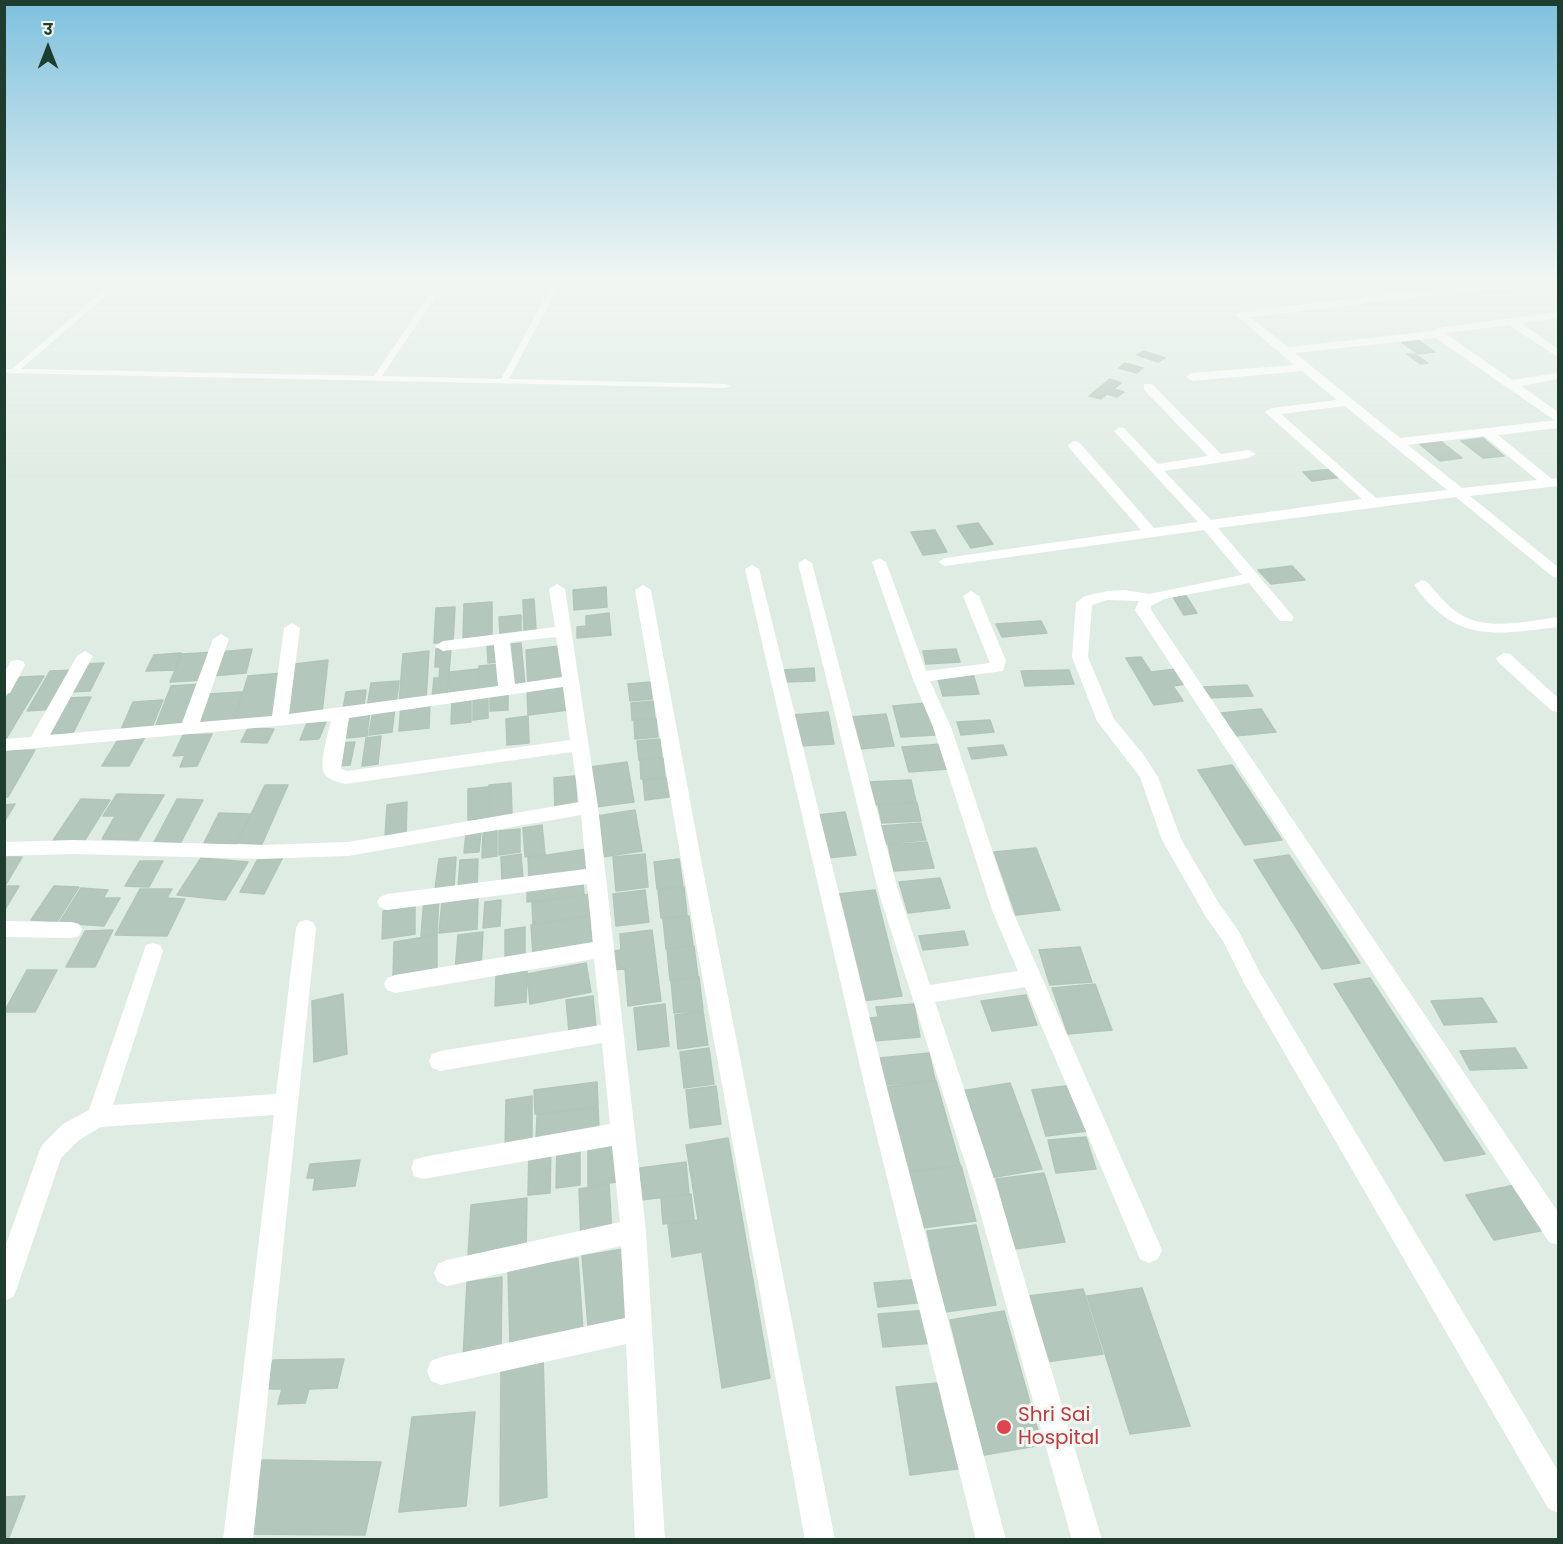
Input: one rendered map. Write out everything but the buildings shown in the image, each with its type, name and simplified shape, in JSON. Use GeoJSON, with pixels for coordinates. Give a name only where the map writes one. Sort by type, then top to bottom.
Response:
{"type":"FeatureCollection","features":[{"type":"Feature","properties":{"kind":"street"},"geometry":{"type":"LineString","coordinates":[[1286,351],[1558,574]]}},
{"type":"Feature","properties":{"kind":"street"},"geometry":{"type":"LineString","coordinates":[[1465,351],[1558,417]]}},
{"type":"Feature","properties":{"kind":"street"},"geometry":{"type":"LineString","coordinates":[[1192,377],[1306,367]]}},
{"type":"Feature","properties":{"kind":"street"},"geometry":{"type":"LineString","coordinates":[[1512,384],[1558,376]]}},
{"type":"Feature","properties":{"kind":"street"},"geometry":{"type":"LineString","coordinates":[[1148,387],[1218,459]]}},
{"type":"Feature","properties":{"kind":"street"},"geometry":{"type":"LineString","coordinates":[[1349,402],[1271,412],[1373,502]]}},
{"type":"Feature","properties":{"kind":"street"},"geometry":{"type":"LineString","coordinates":[[1399,442],[1558,424]]}},
{"type":"Feature","properties":{"kind":"street"},"geometry":{"type":"LineString","coordinates":[[1120,430],[1207,524],[1286,618]]}},
{"type":"Feature","properties":{"kind":"street"},"geometry":{"type":"LineString","coordinates":[[1487,432],[1553,482]]}},
{"type":"Feature","properties":{"kind":"street"},"geometry":{"type":"LineString","coordinates":[[1074,445],[1150,532]]}},
{"type":"Feature","properties":{"kind":"street"},"geometry":{"type":"LineString","coordinates":[[1155,468],[1249,454]]}},
{"type":"Feature","properties":{"kind":"street"},"geometry":{"type":"LineString","coordinates":[[945,562],[1373,502],[1553,482]]}},
{"type":"Feature","properties":{"kind":"street"},"geometry":{"type":"LineString","coordinates":[[879,562],[920,677],[942,727],[1002,910],[1149,1250]]}},
{"type":"Feature","properties":{"kind":"street"},"geometry":{"type":"LineString","coordinates":[[805,563],[888,891],[987,1194],[1086,1539]]}},
{"type":"Feature","properties":{"kind":"street"},"geometry":{"type":"LineString","coordinates":[[752,569],[877,1092],[991,1539]]}},
{"type":"Feature","properties":{"kind":"street"},"geometry":{"type":"LineString","coordinates":[[1252,579],[1150,599],[1126,595],[1093,598],[1084,603],[1080,657],[1106,721],[1137,758],[1149,777],[1177,849],[1213,911],[1231,936],[1251,977],[1558,1498]]}},
{"type":"Feature","properties":{"kind":"street"},"geometry":{"type":"LineString","coordinates":[[1422,585],[1450,614],[1468,624],[1504,627],[1558,622]]}},
{"type":"Feature","properties":{"kind":"street"},"geometry":{"type":"LineString","coordinates":[[557,589],[589,807],[633,1231],[650,1539]]}},
{"type":"Feature","properties":{"kind":"street"},"geometry":{"type":"LineString","coordinates":[[643,590],[692,865],[820,1539]]}},
{"type":"Feature","properties":{"kind":"street"},"geometry":{"type":"LineString","coordinates":[[920,677],[997,667],[998,661],[971,596]]}},
{"type":"Feature","properties":{"kind":"street"},"geometry":{"type":"LineString","coordinates":[[1150,599],[1143,605],[1143,610],[1558,1233]]}},
{"type":"Feature","properties":{"kind":"street"},"geometry":{"type":"LineString","coordinates":[[280,721],[292,628]]}},
{"type":"Feature","properties":{"kind":"street"},"geometry":{"type":"LineString","coordinates":[[443,646],[562,631]]}},
{"type":"Feature","properties":{"kind":"street"},"geometry":{"type":"LineString","coordinates":[[501,638],[507,690]]}},
{"type":"Feature","properties":{"kind":"street"},"geometry":{"type":"LineString","coordinates":[[189,729],[221,639]]}},
{"type":"Feature","properties":{"kind":"street"},"geometry":{"type":"LineString","coordinates":[[37,742],[85,656]]}},
{"type":"Feature","properties":{"kind":"street"},"geometry":{"type":"LineString","coordinates":[[1504,658],[1558,707]]}},
{"type":"Feature","properties":{"kind":"street"},"geometry":{"type":"LineString","coordinates":[[4,689],[17,665]]}},
{"type":"Feature","properties":{"kind":"street"},"geometry":{"type":"LineString","coordinates":[[4,745],[280,721],[570,681]]}},
{"type":"Feature","properties":{"kind":"street"},"geometry":{"type":"LineString","coordinates":[[341,713],[331,764],[332,772],[345,778],[579,745]]}},
{"type":"Feature","properties":{"kind":"street"},"geometry":{"type":"LineString","coordinates":[[4,849],[73,847],[261,852],[348,849],[589,807]]}},
{"type":"Feature","properties":{"kind":"street"},"geometry":{"type":"LineString","coordinates":[[387,902],[596,875]]}},
{"type":"Feature","properties":{"kind":"street"},"geometry":{"type":"LineString","coordinates":[[4,928],[72,930]]}},
{"type":"Feature","properties":{"kind":"street"},"geometry":{"type":"LineString","coordinates":[[238,1539],[306,928]]}},
{"type":"Feature","properties":{"kind":"street"},"geometry":{"type":"LineString","coordinates":[[395,984],[602,949]]}},
{"type":"Feature","properties":{"kind":"street"},"geometry":{"type":"LineString","coordinates":[[98,1116],[153,951]]}},
{"type":"Feature","properties":{"kind":"street"},"geometry":{"type":"LineString","coordinates":[[922,995],[1031,977]]}},
{"type":"Feature","properties":{"kind":"street"},"geometry":{"type":"LineString","coordinates":[[440,1061],[612,1032]]}},
{"type":"Feature","properties":{"kind":"street"},"geometry":{"type":"LineString","coordinates":[[4,1288],[51,1152],[71,1132],[98,1116],[287,1104]]}},
{"type":"Feature","properties":{"kind":"street"},"geometry":{"type":"LineString","coordinates":[[423,1168],[622,1133]]}},
{"type":"Feature","properties":{"kind":"street"},"geometry":{"type":"LineString","coordinates":[[447,1273],[633,1231]]}},
{"type":"Feature","properties":{"kind":"street"},"geometry":{"type":"LineString","coordinates":[[441,1371],[638,1328]]}},
{"type":"Feature","properties":{"kind":"lane"},"geometry":{"type":"LineString","coordinates":[[14,371],[37,351]]}},
{"type":"Feature","properties":{"kind":"lane"},"geometry":{"type":"LineString","coordinates":[[376,379],[395,351]]}},
{"type":"Feature","properties":{"kind":"lane"},"geometry":{"type":"LineString","coordinates":[[503,382],[520,351]]}},
{"type":"Feature","properties":{"kind":"lane"},"geometry":{"type":"LineString","coordinates":[[4,371],[726,386]]}},
{"type":"Feature","properties":{"kind":"place","name":"Shri Sai Hospital"},"geometry":{"type":"Point","coordinates":[1004,1427]}}]}
